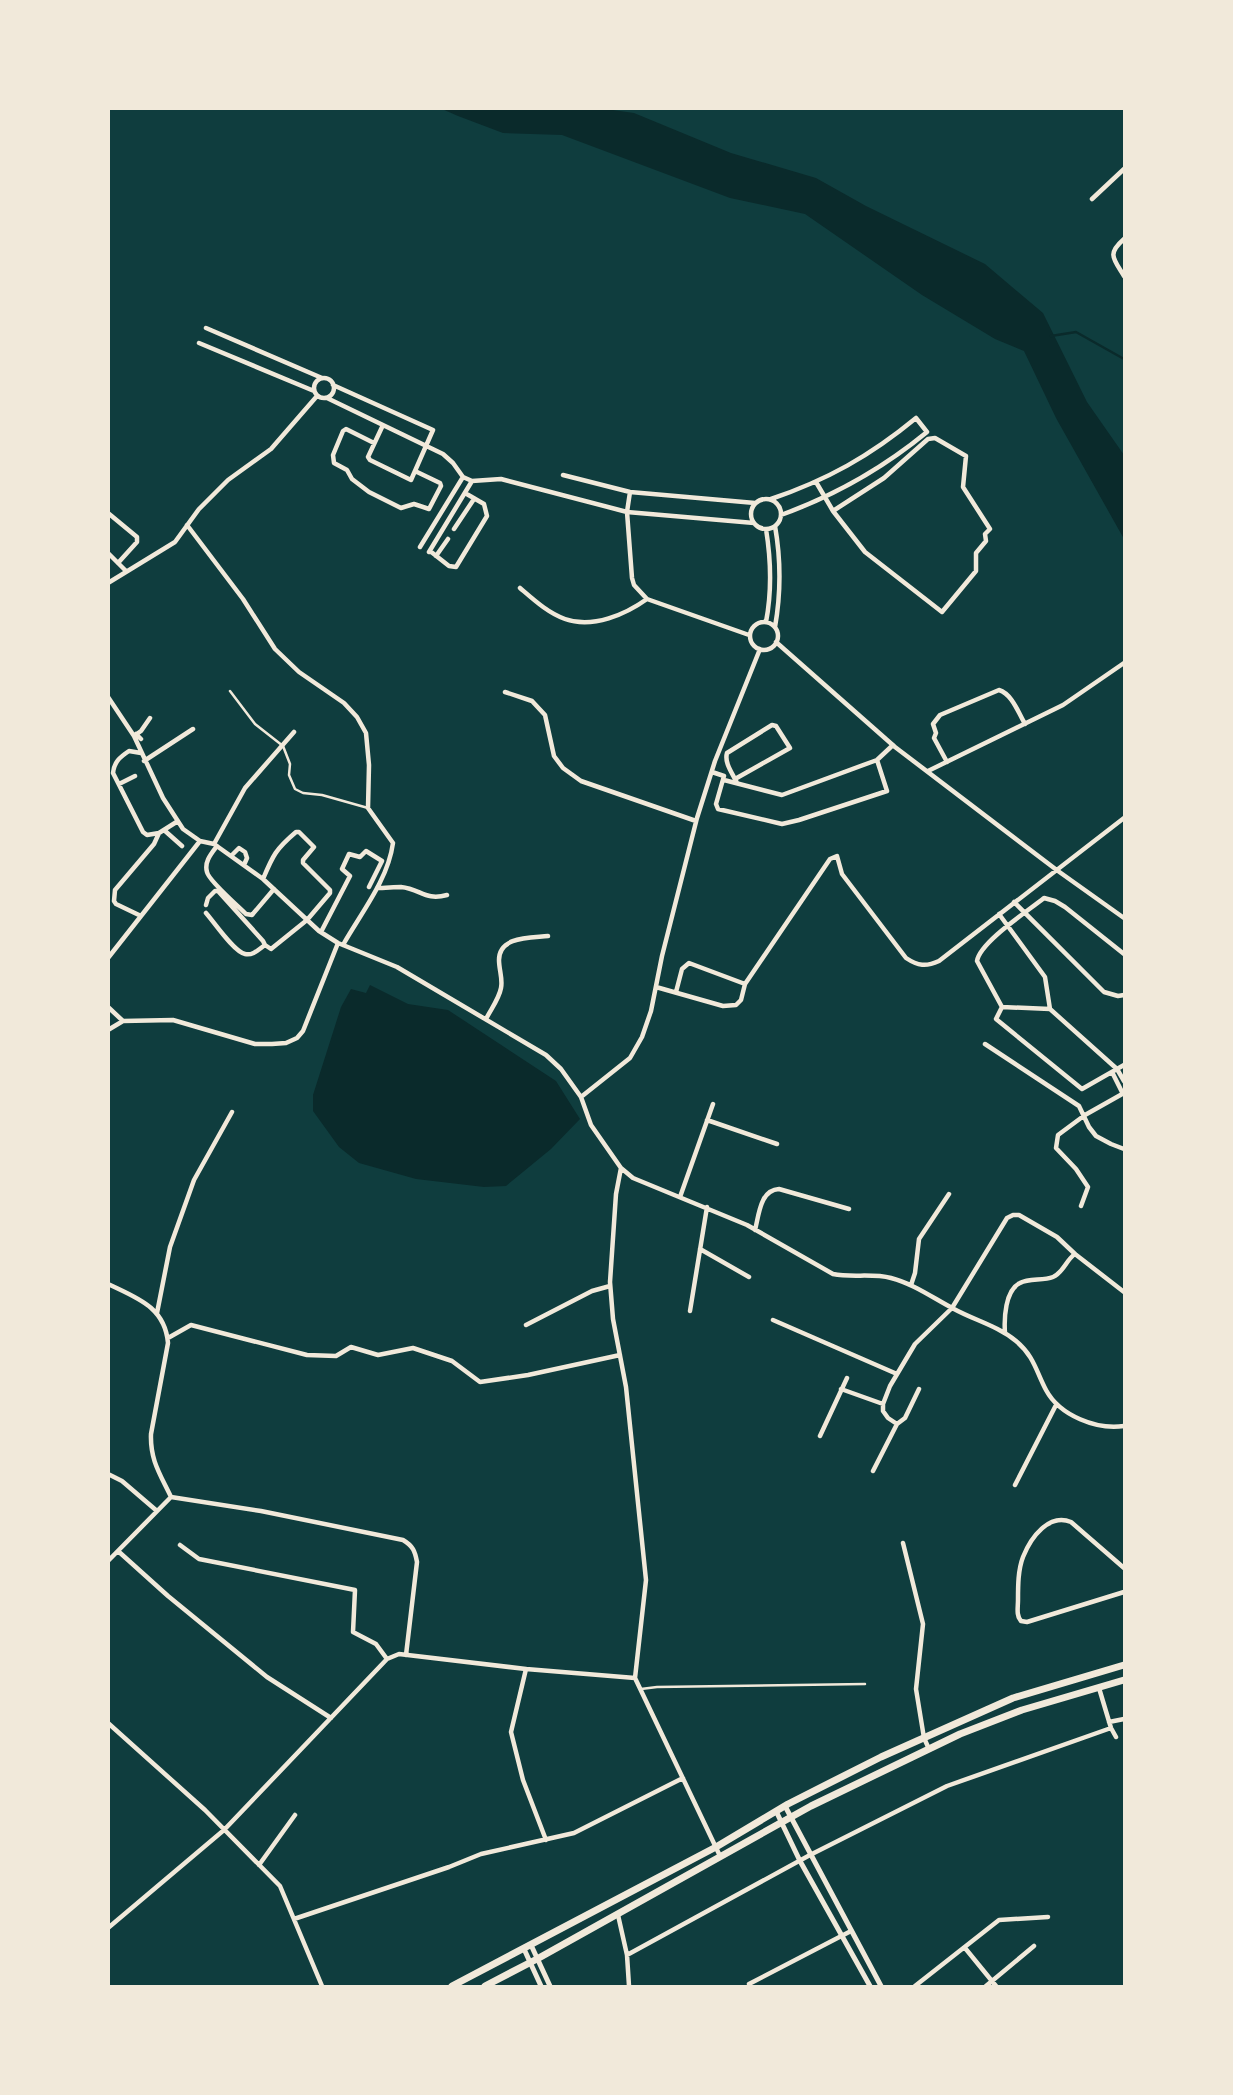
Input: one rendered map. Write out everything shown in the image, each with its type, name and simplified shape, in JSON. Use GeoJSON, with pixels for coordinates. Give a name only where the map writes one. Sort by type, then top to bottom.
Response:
{"type":"FeatureCollection","features":[{"type":"Feature","properties":{"kind":"highway"},"geometry":{"type":"LineString","coordinates":[[452,1986],[881,1757],[1013,1698],[1125,1665]]}},
{"type":"Feature","properties":{"kind":"highway"},"geometry":{"type":"LineString","coordinates":[[485,1986],[782,1821],[929,1748],[1022,1710],[1125,1680]]}},
{"type":"Feature","properties":{"kind":"street"},"geometry":{"type":"LineString","coordinates":[[1092,199],[1125,169]]}},
{"type":"Feature","properties":{"kind":"street"},"geometry":{"type":"LineString","coordinates":[[1125,239],[1114,248],[1113,253],[1113,259],[1125,276]]}},
{"type":"Feature","properties":{"kind":"street"},"geometry":{"type":"LineString","coordinates":[[206,328],[329,379],[333,384],[433,430],[411,480],[368,457],[383,425]]}},
{"type":"Feature","properties":{"kind":"street"},"geometry":{"type":"LineString","coordinates":[[200,343],[327,398],[443,454],[463,477],[472,481],[501,479],[627,512],[754,523]]}},
{"type":"Feature","properties":{"kind":"street"},"geometry":{"type":"LineString","coordinates":[[108,583],[175,542],[187,524],[228,480],[271,449],[316,394],[316,382],[322,378]]}},
{"type":"Feature","properties":{"kind":"street"},"geometry":{"type":"LineString","coordinates":[[327,398],[333,391],[333,384]]}},
{"type":"Feature","properties":{"kind":"street"},"geometry":{"type":"LineString","coordinates":[[775,526],[766,529],[759,528],[754,523],[751,511],[755,503],[817,482],[862,458],[916,418],[927,432],[872,473],[824,499],[781,515],[775,526],[780,577],[775,627],[778,634],[776,642],[769,649],[760,649],[752,644],[750,635],[757,623],[766,622],[775,627]]}},
{"type":"Feature","properties":{"kind":"street"},"geometry":{"type":"LineString","coordinates":[[374,443],[343,430],[333,455],[334,463],[346,470],[352,479],[369,492],[401,509],[414,504],[429,509],[440,483],[415,471]]}},
{"type":"Feature","properties":{"kind":"street"},"geometry":{"type":"LineString","coordinates":[[817,482],[824,499],[833,511],[865,552],[942,612],[976,571],[976,553],[986,541],[985,534],[990,529],[963,487],[966,456],[935,438],[928,439],[884,478],[833,511]]}},
{"type":"Feature","properties":{"kind":"street"},"geometry":{"type":"LineString","coordinates":[[563,475],[630,492],[755,503]]}},
{"type":"Feature","properties":{"kind":"street"},"geometry":{"type":"LineString","coordinates":[[420,547],[463,477]]}},
{"type":"Feature","properties":{"kind":"street"},"geometry":{"type":"LineString","coordinates":[[465,493],[484,504],[487,516],[456,567],[449,566],[429,552],[472,481]]}},
{"type":"Feature","properties":{"kind":"street"},"geometry":{"type":"LineString","coordinates":[[630,492],[627,512],[634,585],[648,598],[750,635]]}},
{"type":"Feature","properties":{"kind":"street"},"geometry":{"type":"LineString","coordinates":[[454,529],[474,499]]}},
{"type":"Feature","properties":{"kind":"street"},"geometry":{"type":"LineString","coordinates":[[771,499],[778,505],[781,515]]}},
{"type":"Feature","properties":{"kind":"street"},"geometry":{"type":"LineString","coordinates":[[443,510],[452,515]]}},
{"type":"Feature","properties":{"kind":"street"},"geometry":{"type":"LineString","coordinates":[[108,513],[137,537],[137,541],[118,562]]}},
{"type":"Feature","properties":{"kind":"street"},"geometry":{"type":"LineString","coordinates":[[108,1030],[123,1021],[173,1020],[255,1044],[286,1042],[297,1038],[303,1031],[340,944],[376,888],[391,856],[393,843],[368,808],[369,765],[366,733],[357,717],[344,702],[299,672],[275,649],[243,599],[187,524]]}},
{"type":"Feature","properties":{"kind":"street"},"geometry":{"type":"LineString","coordinates":[[766,529],[771,566],[766,622]]}},
{"type":"Feature","properties":{"kind":"street"},"geometry":{"type":"LineString","coordinates":[[436,556],[448,539]]}},
{"type":"Feature","properties":{"kind":"street"},"geometry":{"type":"LineString","coordinates":[[108,553],[126,571]]}},
{"type":"Feature","properties":{"kind":"street"},"geometry":{"type":"LineString","coordinates":[[520,589],[547,610],[566,620],[581,622],[627,613],[648,598]]}},
{"type":"Feature","properties":{"kind":"street"},"geometry":{"type":"LineString","coordinates":[[776,642],[893,745],[1058,871],[1125,918]]}},
{"type":"Feature","properties":{"kind":"street"},"geometry":{"type":"LineString","coordinates":[[581,1097],[630,1058],[652,1012],[696,821],[760,649]]}},
{"type":"Feature","properties":{"kind":"street"},"geometry":{"type":"LineString","coordinates":[[928,771],[1063,705],[1125,663]]}},
{"type":"Feature","properties":{"kind":"street"},"geometry":{"type":"LineString","coordinates":[[947,762],[934,738],[936,733],[933,724],[940,715],[999,690],[1009,696],[1025,724]]}},
{"type":"Feature","properties":{"kind":"street"},"geometry":{"type":"LineString","coordinates":[[505,692],[532,701],[545,715],[554,756],[563,768],[581,781],[696,821]]}},
{"type":"Feature","properties":{"kind":"street"},"geometry":{"type":"LineString","coordinates":[[108,698],[135,735],[163,798],[183,829],[200,841],[216,845],[244,865],[321,932],[340,944],[397,967],[546,1055],[561,1069],[581,1097],[591,1125],[621,1168],[633,1178],[755,1230],[833,1274],[847,1277],[879,1276],[911,1285],[1014,1339],[1033,1359],[1046,1391],[1056,1405],[1094,1425],[1111,1428],[1125,1426]]}},
{"type":"Feature","properties":{"kind":"street"},"geometry":{"type":"LineString","coordinates":[[135,735],[150,718]]}},
{"type":"Feature","properties":{"kind":"street"},"geometry":{"type":"LineString","coordinates":[[772,724],[776,726],[790,748],[736,781],[726,760],[727,753],[772,724]]}},
{"type":"Feature","properties":{"kind":"street"},"geometry":{"type":"LineString","coordinates":[[145,761],[193,729]]}},
{"type":"Feature","properties":{"kind":"street"},"geometry":{"type":"LineString","coordinates":[[274,889],[251,915],[246,914],[208,876],[206,864],[245,788],[294,732]]}},
{"type":"Feature","properties":{"kind":"street"},"geometry":{"type":"LineString","coordinates":[[135,735],[141,739]]}},
{"type":"Feature","properties":{"kind":"street"},"geometry":{"type":"LineString","coordinates":[[724,780],[782,794],[877,760],[893,745]]}},
{"type":"Feature","properties":{"kind":"street"},"geometry":{"type":"LineString","coordinates":[[141,753],[129,751],[116,762],[113,773],[143,832],[147,835],[162,831],[177,821]]}},
{"type":"Feature","properties":{"kind":"street"},"geometry":{"type":"LineString","coordinates":[[712,772],[724,776],[716,804],[718,808],[782,824],[883,793],[887,788],[877,760]]}},
{"type":"Feature","properties":{"kind":"street"},"geometry":{"type":"LineString","coordinates":[[119,784],[135,776]]}},
{"type":"Feature","properties":{"kind":"street"},"geometry":{"type":"LineString","coordinates":[[656,987],[723,1006],[736,1005],[741,1000],[745,984],[830,859],[837,856],[842,874],[906,958],[915,964],[928,966],[939,961],[1125,818]]}},
{"type":"Feature","properties":{"kind":"street"},"geometry":{"type":"LineString","coordinates":[[162,831],[182,846]]}},
{"type":"Feature","properties":{"kind":"street"},"geometry":{"type":"LineString","coordinates":[[141,916],[116,904],[114,894],[162,831]]}},
{"type":"Feature","properties":{"kind":"street"},"geometry":{"type":"LineString","coordinates":[[206,905],[208,898],[218,891],[271,949],[307,920],[330,893],[303,863],[314,847],[299,832],[279,846],[263,879]]}},
{"type":"Feature","properties":{"kind":"street"},"geometry":{"type":"LineString","coordinates":[[108,958],[200,841]]}},
{"type":"Feature","properties":{"kind":"street"},"geometry":{"type":"LineString","coordinates":[[231,856],[239,848],[245,852],[247,859],[244,865]]}},
{"type":"Feature","properties":{"kind":"street"},"geometry":{"type":"LineString","coordinates":[[321,932],[350,876],[342,869],[349,854],[360,857],[366,851],[382,861],[369,887]]}},
{"type":"Feature","properties":{"kind":"street"},"geometry":{"type":"LineString","coordinates":[[376,888],[403,887],[429,897],[447,895]]}},
{"type":"Feature","properties":{"kind":"street"},"geometry":{"type":"LineString","coordinates":[[1002,1007],[977,961],[978,953],[1007,925],[1045,898],[1055,901],[1125,954]]}},
{"type":"Feature","properties":{"kind":"street"},"geometry":{"type":"LineString","coordinates":[[1014,902],[1104,992],[1125,995]]}},
{"type":"Feature","properties":{"kind":"street"},"geometry":{"type":"LineString","coordinates":[[206,913],[238,951],[247,955],[265,945]]}},
{"type":"Feature","properties":{"kind":"street"},"geometry":{"type":"LineString","coordinates":[[999,914],[1045,977],[1050,1009],[1125,1081]]}},
{"type":"Feature","properties":{"kind":"street"},"geometry":{"type":"LineString","coordinates":[[486,1018],[502,987],[499,959],[501,951],[508,943],[548,936]]}},
{"type":"Feature","properties":{"kind":"street"},"geometry":{"type":"LineString","coordinates":[[676,992],[682,969],[689,963],[745,984]]}},
{"type":"Feature","properties":{"kind":"street"},"geometry":{"type":"LineString","coordinates":[[108,1007],[123,1021]]}},
{"type":"Feature","properties":{"kind":"street"},"geometry":{"type":"LineString","coordinates":[[1002,1007],[1050,1009]]}},
{"type":"Feature","properties":{"kind":"street"},"geometry":{"type":"LineString","coordinates":[[1002,1007],[996,1019],[1082,1089],[1125,1065]]}},
{"type":"Feature","properties":{"kind":"street"},"geometry":{"type":"LineString","coordinates":[[985,1044],[1079,1106],[1096,1136],[1125,1149]]}},
{"type":"Feature","properties":{"kind":"street"},"geometry":{"type":"LineString","coordinates":[[1081,1206],[1088,1187],[1076,1169],[1056,1148],[1055,1142],[1058,1135],[1085,1115],[1124,1094],[1114,1071]]}},
{"type":"Feature","properties":{"kind":"street"},"geometry":{"type":"LineString","coordinates":[[680,1197],[713,1104]]}},
{"type":"Feature","properties":{"kind":"street"},"geometry":{"type":"LineString","coordinates":[[157,1313],[170,1247],[194,1180],[232,1112]]}},
{"type":"Feature","properties":{"kind":"street"},"geometry":{"type":"LineString","coordinates":[[707,1120],[777,1144]]}},
{"type":"Feature","properties":{"kind":"street"},"geometry":{"type":"LineString","coordinates":[[621,1168],[616,1194],[610,1286],[613,1319],[626,1387],[646,1580],[635,1678],[720,1856]]}},
{"type":"Feature","properties":{"kind":"street"},"geometry":{"type":"LineString","coordinates":[[755,1230],[764,1197],[772,1189],[849,1209]]}},
{"type":"Feature","properties":{"kind":"street"},"geometry":{"type":"LineString","coordinates":[[911,1285],[919,1239],[949,1194]]}},
{"type":"Feature","properties":{"kind":"street"},"geometry":{"type":"LineString","coordinates":[[690,1311],[707,1208]]}},
{"type":"Feature","properties":{"kind":"street"},"geometry":{"type":"LineString","coordinates":[[897,1424],[883,1411],[883,1404],[897,1374],[915,1344],[952,1308],[1002,1224],[1013,1215],[1020,1215],[1057,1237],[1125,1292]]}},
{"type":"Feature","properties":{"kind":"street"},"geometry":{"type":"LineString","coordinates":[[700,1249],[749,1277]]}},
{"type":"Feature","properties":{"kind":"street"},"geometry":{"type":"LineString","coordinates":[[1004,1333],[1004,1316],[1013,1289],[1019,1283],[1052,1277],[1060,1272],[1075,1254]]}},
{"type":"Feature","properties":{"kind":"street"},"geometry":{"type":"LineString","coordinates":[[108,1284],[142,1301],[157,1313],[168,1338],[151,1445],[152,1457],[171,1497]]}},
{"type":"Feature","properties":{"kind":"street"},"geometry":{"type":"LineString","coordinates":[[526,1325],[592,1291],[610,1286]]}},
{"type":"Feature","properties":{"kind":"street"},"geometry":{"type":"LineString","coordinates":[[773,1320],[897,1374]]}},
{"type":"Feature","properties":{"kind":"street"},"geometry":{"type":"LineString","coordinates":[[168,1338],[191,1325],[307,1355],[336,1356],[351,1347],[378,1355],[413,1348],[452,1361],[480,1382],[528,1375],[620,1355]]}},
{"type":"Feature","properties":{"kind":"street"},"geometry":{"type":"LineString","coordinates":[[820,1436],[847,1378]]}},
{"type":"Feature","properties":{"kind":"street"},"geometry":{"type":"LineString","coordinates":[[873,1471],[919,1389]]}},
{"type":"Feature","properties":{"kind":"street"},"geometry":{"type":"LineString","coordinates":[[841,1390],[883,1404]]}},
{"type":"Feature","properties":{"kind":"street"},"geometry":{"type":"LineString","coordinates":[[1015,1485],[1056,1405]]}},
{"type":"Feature","properties":{"kind":"street"},"geometry":{"type":"LineString","coordinates":[[108,1474],[122,1481],[157,1511]]}},
{"type":"Feature","properties":{"kind":"street"},"geometry":{"type":"LineString","coordinates":[[108,1561],[171,1497]]}},
{"type":"Feature","properties":{"kind":"street"},"geometry":{"type":"LineString","coordinates":[[171,1497],[261,1511],[403,1540],[410,1544],[415,1550],[417,1562],[406,1655]]}},
{"type":"Feature","properties":{"kind":"street"},"geometry":{"type":"LineString","coordinates":[[1125,1568],[1071,1522],[1057,1519],[1039,1531],[1023,1558],[1017,1616],[1021,1621],[1027,1622],[1125,1592]]}},
{"type":"Feature","properties":{"kind":"street"},"geometry":{"type":"LineString","coordinates":[[903,1543],[923,1624],[916,1689],[924,1738],[929,1748]]}},
{"type":"Feature","properties":{"kind":"street"},"geometry":{"type":"LineString","coordinates":[[180,1545],[199,1559],[355,1590],[353,1632],[376,1644],[387,1659]]}},
{"type":"Feature","properties":{"kind":"street"},"geometry":{"type":"LineString","coordinates":[[118,1551],[267,1677],[331,1718]]}},
{"type":"Feature","properties":{"kind":"street"},"geometry":{"type":"LineString","coordinates":[[108,1927],[224,1830],[387,1659],[399,1654],[635,1678]]}},
{"type":"Feature","properties":{"kind":"street"},"geometry":{"type":"LineString","coordinates":[[526,1669],[511,1732],[523,1780],[546,1840]]}},
{"type":"Feature","properties":{"kind":"street"},"geometry":{"type":"LineString","coordinates":[[1099,1687],[1116,1737]]}},
{"type":"Feature","properties":{"kind":"street"},"geometry":{"type":"LineString","coordinates":[[627,1955],[800,1861],[947,1786],[1125,1719]]}},
{"type":"Feature","properties":{"kind":"street"},"geometry":{"type":"LineString","coordinates":[[108,1723],[205,1810],[280,1886],[322,1986]]}},
{"type":"Feature","properties":{"kind":"street"},"geometry":{"type":"LineString","coordinates":[[294,1919],[481,1854],[574,1833],[683,1778]]}},
{"type":"Feature","properties":{"kind":"street"},"geometry":{"type":"LineString","coordinates":[[785,1806],[881,1986]]}},
{"type":"Feature","properties":{"kind":"street"},"geometry":{"type":"LineString","coordinates":[[776,1811],[800,1861],[870,1986]]}},
{"type":"Feature","properties":{"kind":"street"},"geometry":{"type":"LineString","coordinates":[[260,1865],[295,1815]]}},
{"type":"Feature","properties":{"kind":"street"},"geometry":{"type":"LineString","coordinates":[[618,1914],[627,1955],[629,1986]]}},
{"type":"Feature","properties":{"kind":"street"},"geometry":{"type":"LineString","coordinates":[[915,1986],[999,1920],[1048,1917]]}},
{"type":"Feature","properties":{"kind":"street"},"geometry":{"type":"LineString","coordinates":[[749,1984],[851,1931]]}},
{"type":"Feature","properties":{"kind":"street"},"geometry":{"type":"LineString","coordinates":[[986,1986],[994,1984],[1034,1946]]}},
{"type":"Feature","properties":{"kind":"street"},"geometry":{"type":"LineString","coordinates":[[527,1947],[550,1986]]}},
{"type":"Feature","properties":{"kind":"street"},"geometry":{"type":"LineString","coordinates":[[965,1948],[994,1984]]}},
{"type":"Feature","properties":{"kind":"street"},"geometry":{"type":"LineString","coordinates":[[534,1961],[541,1986]]}},
{"type":"Feature","properties":{"kind":"lane"},"geometry":{"type":"LineString","coordinates":[[230,691],[255,724],[283,746],[295,789],[368,808]]}},
{"type":"Feature","properties":{"kind":"lane"},"geometry":{"type":"LineString","coordinates":[[640,1689],[865,1684]]}},
{"type":"Feature","properties":{"kind":"water"},"geometry":{"type":"Polygon","coordinates":[[[442,109],[606,109],[634,113],[731,153],[816,178],[866,206],[985,264],[1043,313],[1087,402],[1124,455],[1124,539],[1056,418],[1024,351],[995,339],[922,295],[805,214],[730,198],[562,135],[503,133],[442,109]]]}},
{"type":"Feature","properties":{"kind":"water"},"geometry":{"type":"Polygon","coordinates":[[[370,985],[408,1004],[448,1010],[556,1081],[580,1119],[551,1149],[506,1186],[484,1187],[416,1179],[359,1163],[339,1147],[313,1111],[313,1095],[341,1007],[351,989],[366,993],[370,985]]]}},
{"type":"Feature","properties":{"kind":"waterway"},"geometry":{"type":"LineString","coordinates":[[1051,336],[1076,332],[1124,359]]}}]}
